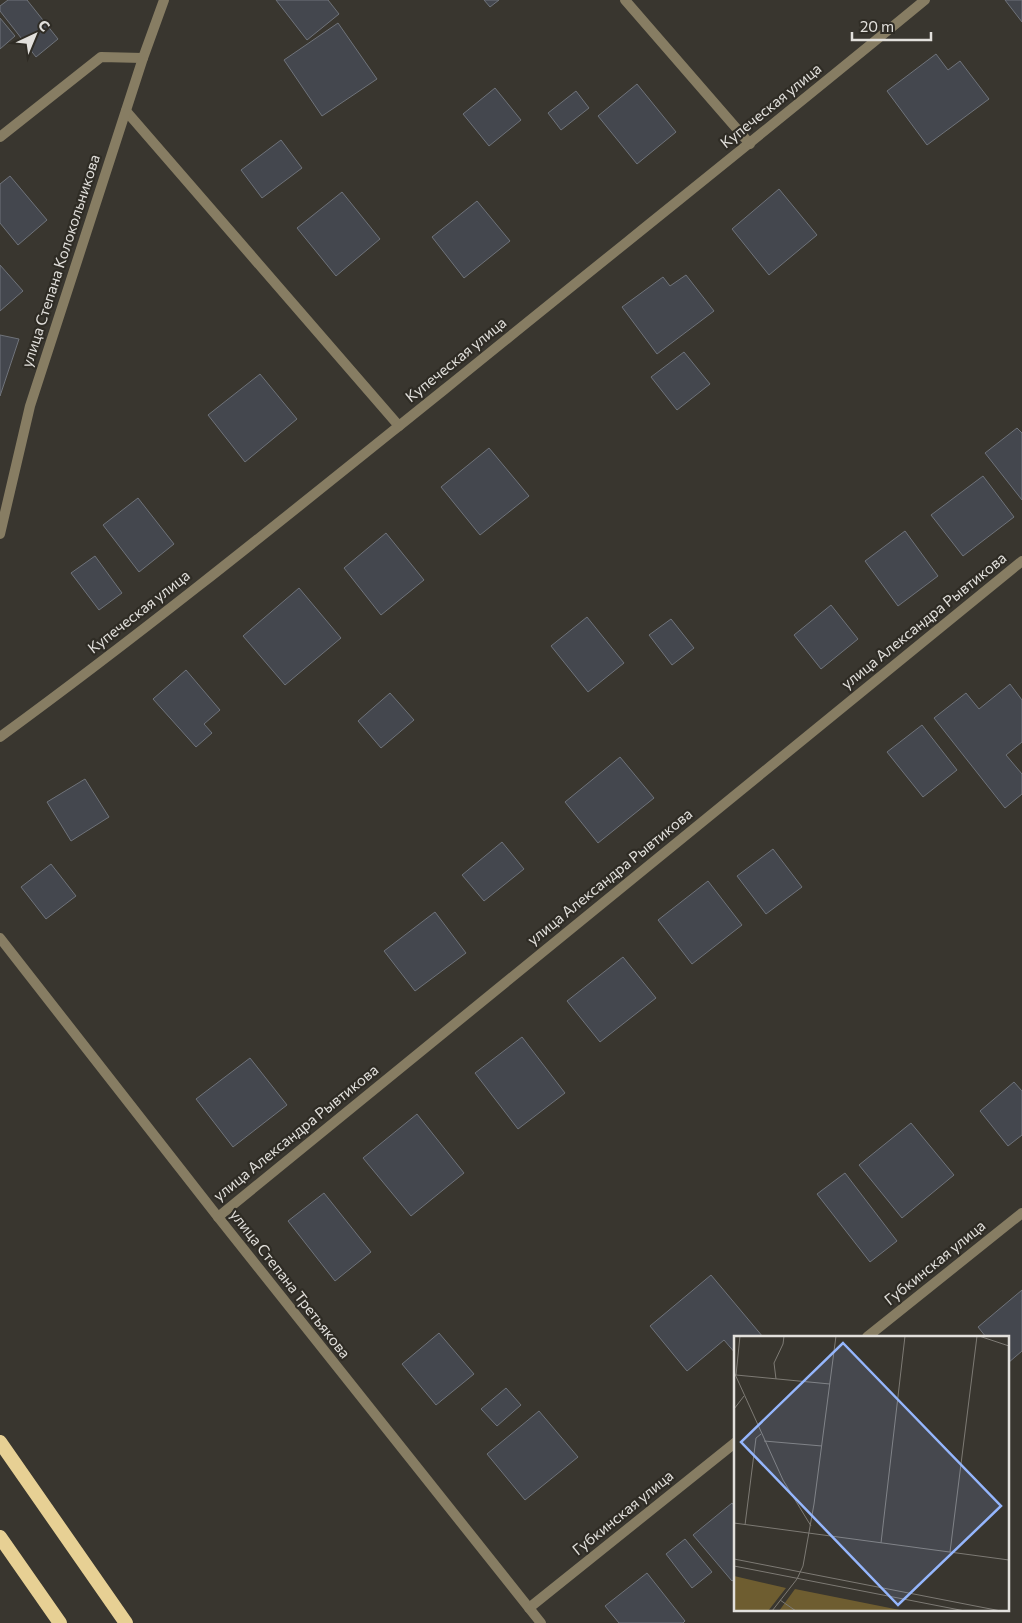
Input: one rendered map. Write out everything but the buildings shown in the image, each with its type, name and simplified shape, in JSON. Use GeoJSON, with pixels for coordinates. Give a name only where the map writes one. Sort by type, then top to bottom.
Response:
{"type":"FeatureCollection","features":[{"type":"Feature","properties":{"kind":"highway"},"geometry":{"type":"LineString","coordinates":[[0,1442],[126,1623]]}},
{"type":"Feature","properties":{"kind":"highway"},"geometry":{"type":"LineString","coordinates":[[0,1537],[60,1623]]}},
{"type":"Feature","properties":{"kind":"street","name":"улица Степана Колокольникова"},"geometry":{"type":"LineString","coordinates":[[0,534],[30,406],[143,58],[164,0]]}},
{"type":"Feature","properties":{"kind":"street"},"geometry":{"type":"LineString","coordinates":[[625,0],[750,144]]}},
{"type":"Feature","properties":{"kind":"street","name":"Купеческая улица"},"geometry":{"type":"LineString","coordinates":[[0,737],[72,684],[399,426],[750,144],[925,0]]}},
{"type":"Feature","properties":{"kind":"street"},"geometry":{"type":"LineString","coordinates":[[0,137],[101,57],[143,58]]}},
{"type":"Feature","properties":{"kind":"street"},"geometry":{"type":"LineString","coordinates":[[126,111],[399,426]]}},
{"type":"Feature","properties":{"kind":"street","name":"улица Александра Рывтикова"},"geometry":{"type":"LineString","coordinates":[[218,1217],[1022,561]]}},
{"type":"Feature","properties":{"kind":"street","name":"улица Степана Третьякова"},"geometry":{"type":"LineString","coordinates":[[0,938],[218,1217],[541,1623]]}},
{"type":"Feature","properties":{"kind":"street","name":"Губкинская улица"},"geometry":{"type":"LineString","coordinates":[[868,1336],[1022,1213]]}},
{"type":"Feature","properties":{"kind":"street","name":"Губкинская улица"},"geometry":{"type":"LineString","coordinates":[[529,1608],[734,1444]]}}]}
